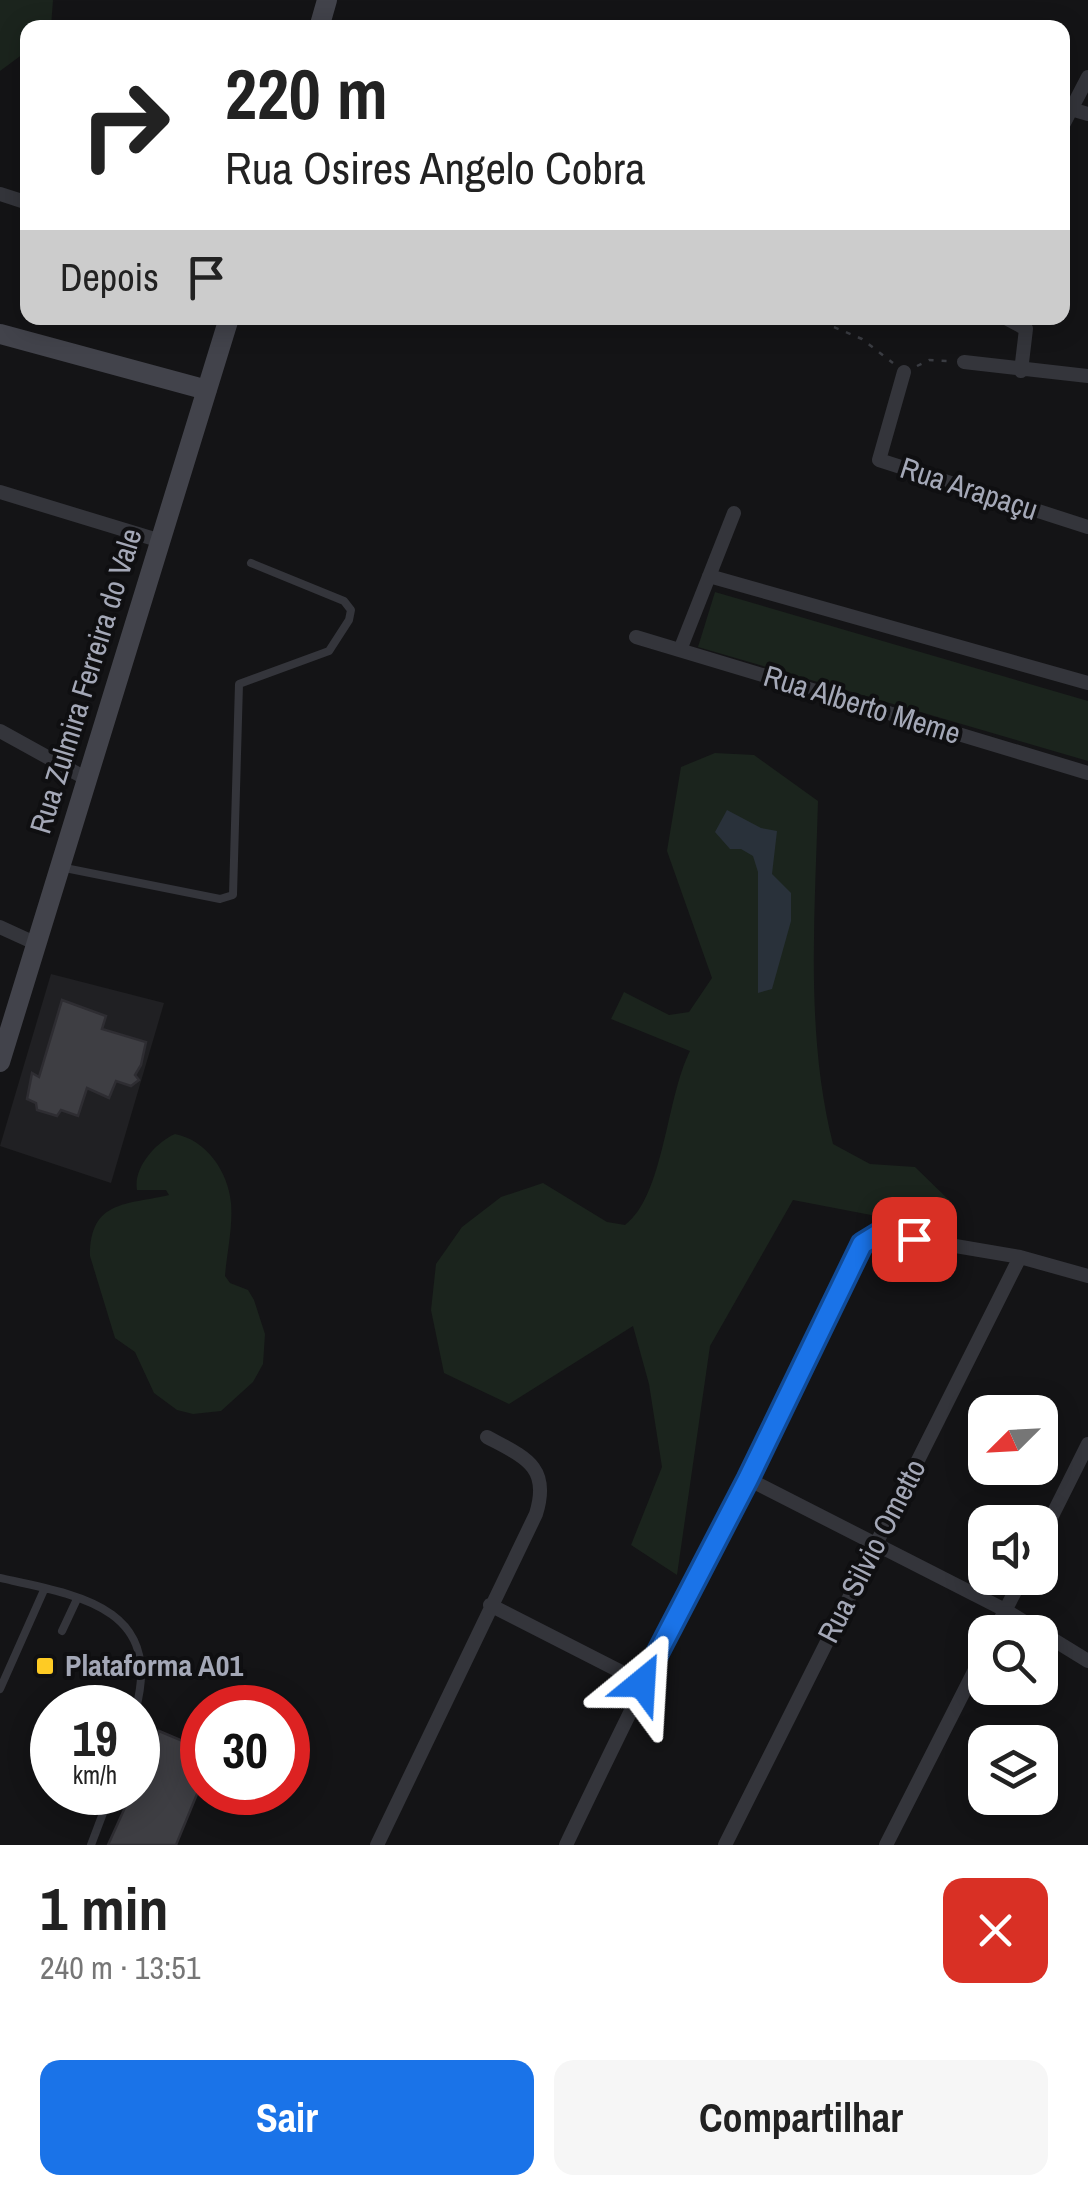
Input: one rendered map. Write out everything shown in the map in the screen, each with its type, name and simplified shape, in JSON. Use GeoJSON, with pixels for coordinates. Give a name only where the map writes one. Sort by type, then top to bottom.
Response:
{"type":"FeatureCollection","features":[{"type":"Feature","properties":{"kind":"street"},"geometry":{"type":"LineString","coordinates":[[1088,78],[1071,109],[1088,114]]}},
{"type":"Feature","properties":{"kind":"street","name":"Rua Zulmira Ferreira do Vale"},"geometry":{"type":"LineString","coordinates":[[0,1062],[4,1034],[37,944],[228,325]]}},
{"type":"Feature","properties":{"kind":"street"},"geometry":{"type":"LineString","coordinates":[[1019,325],[1026,329],[1021,371]]}},
{"type":"Feature","properties":{"kind":"street"},"geometry":{"type":"LineString","coordinates":[[0,334],[207,390]]}},
{"type":"Feature","properties":{"kind":"street"},"geometry":{"type":"LineString","coordinates":[[964,362],[1088,376]]}},
{"type":"Feature","properties":{"kind":"street","name":"Rua Arapaçu"},"geometry":{"type":"LineString","coordinates":[[904,372],[880,460],[1088,528]]}},
{"type":"Feature","properties":{"kind":"street"},"geometry":{"type":"LineString","coordinates":[[0,492],[161,541]]}},
{"type":"Feature","properties":{"kind":"street"},"geometry":{"type":"LineString","coordinates":[[680,650],[734,512]]}},
{"type":"Feature","properties":{"kind":"street"},"geometry":{"type":"LineString","coordinates":[[709,576],[1088,683]]}},
{"type":"Feature","properties":{"kind":"street","name":"Rua Alberto Meme"},"geometry":{"type":"LineString","coordinates":[[636,638],[1088,773]]}},
{"type":"Feature","properties":{"kind":"street"},"geometry":{"type":"LineString","coordinates":[[0,731],[87,779]]}},
{"type":"Feature","properties":{"kind":"street"},"geometry":{"type":"LineString","coordinates":[[0,927],[37,944]]}},
{"type":"Feature","properties":{"kind":"street"},"geometry":{"type":"LineString","coordinates":[[566,1845],[642,1683],[748,1479],[862,1244],[880,1233],[1020,1257],[1088,1276]]}},
{"type":"Feature","properties":{"kind":"street","name":"Rua Silvio Ometto"},"geometry":{"type":"LineString","coordinates":[[725,1845],[1020,1257]]}},
{"type":"Feature","properties":{"kind":"street"},"geometry":{"type":"LineString","coordinates":[[378,1845],[541,1497],[536,1470],[524,1457],[487,1437]]}},
{"type":"Feature","properties":{"kind":"street"},"geometry":{"type":"LineString","coordinates":[[1058,1505],[1088,1444]]}},
{"type":"Feature","properties":{"kind":"street"},"geometry":{"type":"LineString","coordinates":[[748,1479],[1006,1610],[1088,1660]]}},
{"type":"Feature","properties":{"kind":"street"},"geometry":{"type":"LineString","coordinates":[[1003,1615],[1014,1595]]}},
{"type":"Feature","properties":{"kind":"street"},"geometry":{"type":"LineString","coordinates":[[490,1605],[642,1683]]}},
{"type":"Feature","properties":{"kind":"street"},"geometry":{"type":"LineString","coordinates":[[886,1845],[968,1683]]}},
{"type":"Feature","properties":{"kind":"lane"},"geometry":{"type":"LineString","coordinates":[[60,868],[220,899],[233,895],[239,684],[329,650],[349,620],[351,610],[344,601],[251,563]]}},
{"type":"Feature","properties":{"kind":"lane"},"geometry":{"type":"LineString","coordinates":[[0,1578],[78,1599],[120,1620],[138,1643],[140,1685]]}},
{"type":"Feature","properties":{"kind":"lane"},"geometry":{"type":"LineString","coordinates":[[0,1689],[44,1590]]}},
{"type":"Feature","properties":{"kind":"lane"},"geometry":{"type":"LineString","coordinates":[[62,1631],[78,1599]]}},
{"type":"Feature","properties":{"kind":"lane"},"geometry":{"type":"LineString","coordinates":[[91,1845],[102,1815]]}},
{"type":"Feature","properties":{"kind":"path"},"geometry":{"type":"LineString","coordinates":[[829,325],[862,339],[904,372],[929,360],[964,362]]}},
{"type":"Feature","properties":{"kind":"shaded area"},"geometry":{"type":"Polygon","coordinates":[[[0,0],[53,0],[52,20],[20,20],[20,56],[0,71],[0,0]]]}},
{"type":"Feature","properties":{"kind":"shaded area"},"geometry":{"type":"Polygon","coordinates":[[[715,592],[1088,701],[1088,761],[698,647],[715,592]]]}},
{"type":"Feature","properties":{"kind":"shaded area"},"geometry":{"type":"Polygon","coordinates":[[[715,753],[754,755],[818,801],[815,1017],[818,1060],[833,1144],[870,1164],[915,1167],[952,1203],[949,1230],[793,1200],[710,1346],[677,1575],[631,1545],[662,1467],[649,1384],[633,1326],[509,1404],[444,1373],[431,1310],[436,1264],[462,1227],[501,1197],[543,1183],[607,1222],[625,1225],[648,1192],[690,1051],[611,1019],[624,992],[669,1015],[689,1012],[712,978],[667,851],[681,767],[715,753]]]}},
{"type":"Feature","properties":{"kind":"shaded area"},"geometry":{"type":"Polygon","coordinates":[[[727,810],[761,828],[777,831],[772,874],[791,893],[791,921],[772,989],[758,993],[758,872],[753,856],[741,849],[730,849],[715,832],[727,810]]]}},
{"type":"Feature","properties":{"kind":"shaded area"},"geometry":{"type":"Polygon","coordinates":[[[51,974],[164,1003],[111,1183],[0,1146],[51,974]]]}},
{"type":"Feature","properties":{"kind":"shaded area"},"geometry":{"type":"Polygon","coordinates":[[[175,1134],[206,1150],[225,1180],[231,1230],[225,1276],[230,1283],[248,1290],[265,1334],[263,1364],[253,1382],[221,1411],[193,1414],[177,1410],[154,1393],[135,1352],[115,1338],[90,1256],[96,1224],[113,1208],[169,1195],[166,1190],[137,1190],[137,1182],[147,1157],[175,1134]]]}},
{"type":"Feature","properties":{"kind":"building"},"geometry":{"type":"Polygon","coordinates":[[[62,1000],[106,1016],[102,1029],[146,1042],[135,1075],[139,1080],[131,1086],[116,1081],[109,1098],[87,1088],[78,1116],[61,1110],[57,1116],[37,1110],[36,1103],[27,1099],[32,1073],[39,1077],[62,1000]]]}},
{"type":"Feature","properties":{"kind":"building"},"geometry":{"type":"Polygon","coordinates":[[[160,1731],[180,1740],[180,1815],[188,1815],[176,1845],[108,1845],[122,1815],[160,1815],[160,1731]]]}},
{"type":"Feature","properties":{"kind":"place","name":"Plataforma A01"},"geometry":{"type":"Point","coordinates":[45,1666]}},
{"type":"Feature","properties":{"kind":"route"},"geometry":{"type":"LineString","coordinates":[[642,1683],[748,1479],[862,1244],[880,1233],[914,1239]]}}]}
